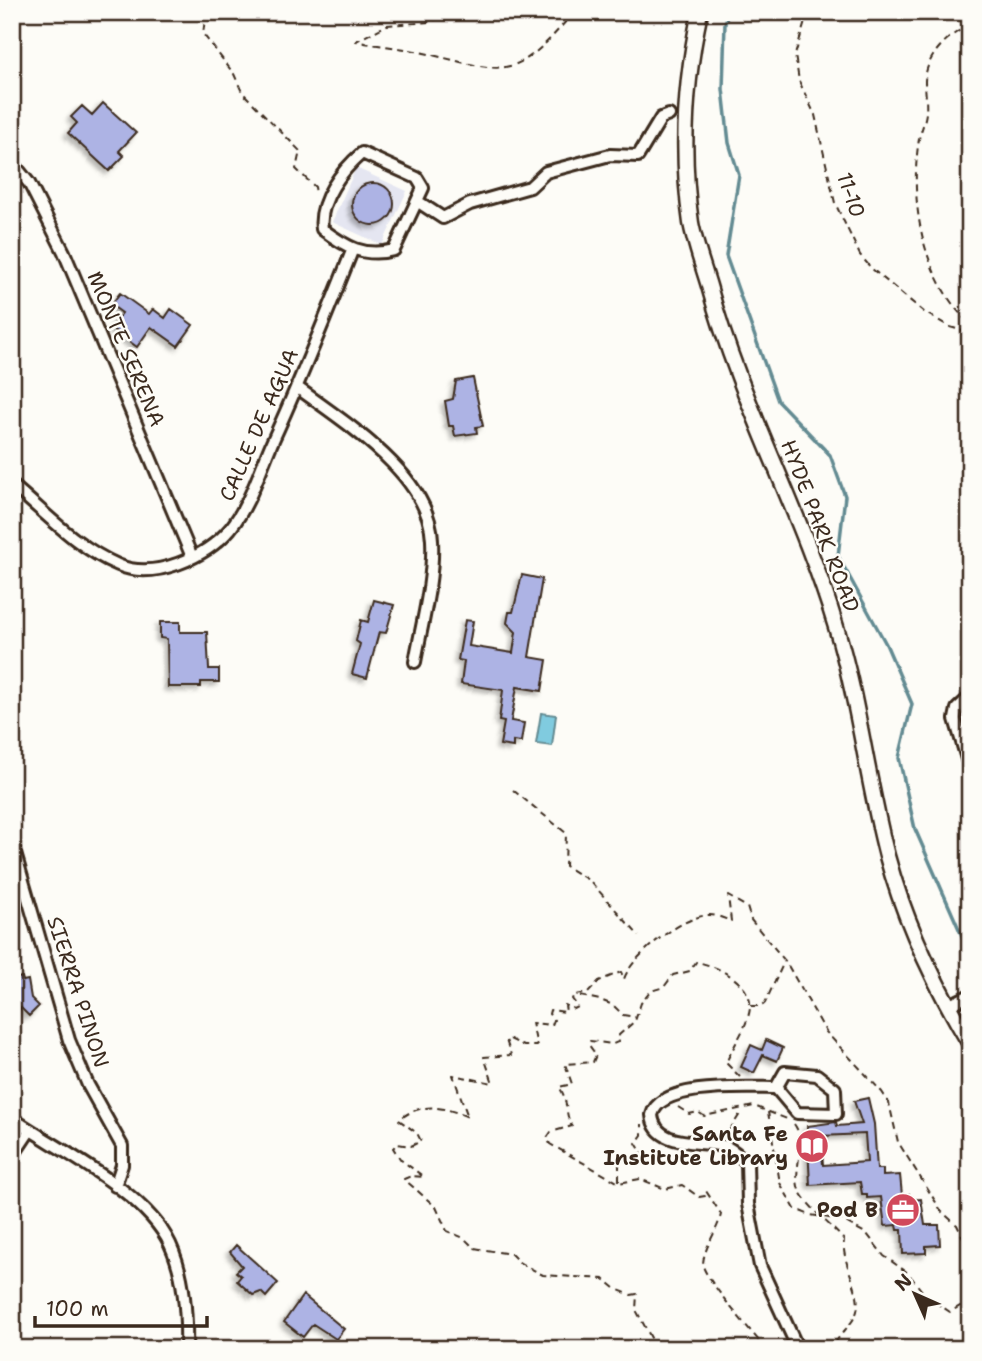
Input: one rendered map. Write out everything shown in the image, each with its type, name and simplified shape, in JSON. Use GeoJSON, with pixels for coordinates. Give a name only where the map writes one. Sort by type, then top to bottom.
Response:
{"type":"FeatureCollection","features":[{"type":"Feature","properties":{"kind":"main road","name":"HYDE PARK ROAD"},"geometry":{"type":"LineString","coordinates":[[700,12],[694,43],[685,139],[692,225],[727,351],[800,524],[832,613],[855,698],[890,866],[918,943],[970,1045]]}},
{"type":"Feature","properties":{"kind":"street"},"geometry":{"type":"LineString","coordinates":[[418,201],[443,218],[470,204],[530,187],[546,172],[610,155],[638,156],[661,118],[669,115]]}},
{"type":"Feature","properties":{"kind":"street"},"geometry":{"type":"LineString","coordinates":[[362,153],[418,178],[424,188],[418,201],[394,250],[379,254],[352,251],[322,229],[321,218],[342,170],[362,153]]}},
{"type":"Feature","properties":{"kind":"street","name":"MONTE SERENA"},"geometry":{"type":"LineString","coordinates":[[12,162],[29,183],[64,252],[192,557]]}},
{"type":"Feature","properties":{"kind":"street","name":"CALLE DE AGUA"},"geometry":{"type":"LineString","coordinates":[[12,485],[68,536],[120,566],[155,569],[192,557],[217,541],[237,520],[298,388],[352,251]]}},
{"type":"Feature","properties":{"kind":"street"},"geometry":{"type":"LineString","coordinates":[[298,388],[396,467],[414,487],[425,506],[432,533],[432,558],[415,662]]}},
{"type":"Feature","properties":{"kind":"street"},"geometry":{"type":"LineString","coordinates":[[970,697],[957,709],[955,719],[970,769]]}},
{"type":"Feature","properties":{"kind":"street","name":"SIERRA PINON"},"geometry":{"type":"LineString","coordinates":[[12,843],[69,1040],[88,1085],[122,1146],[122,1165],[115,1186]]}},
{"type":"Feature","properties":{"kind":"street"},"geometry":{"type":"LineString","coordinates":[[948,1006],[970,995]]}},
{"type":"Feature","properties":{"kind":"street"},"geometry":{"type":"LineString","coordinates":[[785,1072],[817,1075],[835,1089],[836,1114],[797,1113],[776,1088],[785,1072]]}},
{"type":"Feature","properties":{"kind":"street"},"geometry":{"type":"LineString","coordinates":[[776,1088],[680,1093],[665,1097],[653,1110],[655,1128],[667,1138],[727,1146],[747,1162],[748,1204],[760,1266],[798,1349]]}},
{"type":"Feature","properties":{"kind":"street"},"geometry":{"type":"LineString","coordinates":[[12,1118],[115,1186],[156,1222],[170,1244],[183,1285],[187,1349]]}},
{"type":"Feature","properties":{"kind":"street"},"geometry":{"type":"LineString","coordinates":[[12,1157],[30,1130]]}},
{"type":"Feature","properties":{"kind":"path"},"geometry":{"type":"LineString","coordinates":[[206,12],[203,34],[234,74],[242,92],[300,151],[296,169],[315,187],[317,197]]}},
{"type":"Feature","properties":{"kind":"path"},"geometry":{"type":"LineString","coordinates":[[451,12],[430,22],[387,25],[356,41],[418,51],[478,68],[507,68],[530,57],[546,45],[574,12]]}},
{"type":"Feature","properties":{"kind":"path","name":"11-10"},"geometry":{"type":"LineString","coordinates":[[807,12],[796,55],[799,81],[815,115],[835,203],[860,255],[872,269],[924,312],[950,327],[970,333]]}},
{"type":"Feature","properties":{"kind":"path"},"geometry":{"type":"LineString","coordinates":[[970,25],[943,43],[930,58],[925,77],[926,114],[919,140],[918,225],[921,239],[944,292],[970,324]]}},
{"type":"Feature","properties":{"kind":"path"},"geometry":{"type":"LineString","coordinates":[[513,790],[566,833],[565,866],[590,881],[639,936]]}},
{"type":"Feature","properties":{"kind":"path"},"geometry":{"type":"LineString","coordinates":[[579,996],[588,993],[599,981],[621,972],[624,979],[646,949],[689,920],[710,915],[732,921],[728,896],[747,907],[751,920],[785,960],[826,1032],[882,1092],[889,1103],[898,1142],[942,1212],[957,1226],[970,1252]]}},
{"type":"Feature","properties":{"kind":"path"},"geometry":{"type":"LineString","coordinates":[[750,1006],[762,1006],[765,1003],[785,960]]}},
{"type":"Feature","properties":{"kind":"path"},"geometry":{"type":"LineString","coordinates":[[636,1017],[622,1015],[613,1005],[600,1000],[572,996],[578,1005],[575,1009],[565,1005],[566,1012],[550,1010],[552,1025],[531,1025],[537,1046],[524,1046],[510,1039],[506,1040],[511,1055],[483,1058],[493,1083],[453,1074],[468,1117],[433,1105],[421,1109],[400,1120],[416,1133],[421,1141],[411,1146],[397,1144],[393,1148],[401,1160],[424,1177],[411,1176],[404,1179],[436,1207],[447,1231],[464,1238],[474,1248],[511,1254],[520,1263],[543,1275],[604,1279],[616,1289],[631,1295],[637,1294],[636,1310],[657,1349]]}},
{"type":"Feature","properties":{"kind":"path"},"geometry":{"type":"LineString","coordinates":[[653,1110],[667,1102],[689,1114],[698,1112],[704,1116],[754,1106],[797,1126],[800,1192],[844,1240],[845,1256],[857,1301],[857,1311],[833,1349]]}},
{"type":"Feature","properties":{"kind":"path"},"geometry":{"type":"LineString","coordinates":[[729,1131],[743,1109]]}},
{"type":"Feature","properties":{"kind":"path"},"geometry":{"type":"LineString","coordinates":[[767,1111],[780,1183],[789,1202],[802,1212],[842,1220],[867,1234],[884,1256],[908,1273],[926,1296],[950,1312],[962,1305],[970,1289]]}},
{"type":"Feature","properties":{"kind":"path"},"geometry":{"type":"LineString","coordinates":[[619,1182],[619,1164],[642,1153],[636,1143],[642,1135],[642,1119]]}},
{"type":"Feature","properties":{"kind":"path"},"geometry":{"type":"LineString","coordinates":[[758,1349],[760,1342]]}},
{"type":"Feature","properties":{"kind":"shaded area"},"geometry":{"type":"Polygon","coordinates":[[[356,168],[407,191],[382,245],[332,222],[356,168]]]}},
{"type":"Feature","properties":{"kind":"water"},"geometry":{"type":"Polygon","coordinates":[[[541,713],[556,715],[552,746],[536,744],[541,713]]]}},
{"type":"Feature","properties":{"kind":"building"},"geometry":{"type":"Polygon","coordinates":[[[103,103],[136,133],[119,151],[124,156],[109,171],[68,133],[77,123],[71,117],[82,106],[92,115],[103,103]]]}},
{"type":"Feature","properties":{"kind":"building"},"geometry":{"type":"Polygon","coordinates":[[[373,183],[388,189],[394,204],[388,219],[373,225],[358,219],[352,204],[358,189],[373,183]]]}},
{"type":"Feature","properties":{"kind":"building"},"geometry":{"type":"Polygon","coordinates":[[[120,293],[149,314],[153,309],[165,318],[171,309],[193,325],[178,346],[151,327],[137,347],[111,328],[122,313],[111,305],[120,293]]]}},
{"type":"Feature","properties":{"kind":"building"},"geometry":{"type":"Polygon","coordinates":[[[473,378],[483,426],[476,427],[477,433],[455,436],[453,426],[449,426],[445,401],[453,399],[456,381],[473,378]]]}},
{"type":"Feature","properties":{"kind":"building"},"geometry":{"type":"Polygon","coordinates":[[[522,575],[542,579],[529,657],[547,660],[542,691],[517,687],[511,721],[524,723],[521,742],[513,741],[513,747],[500,745],[504,722],[499,721],[503,690],[461,684],[464,661],[458,660],[465,620],[473,621],[469,646],[513,653],[516,632],[507,623],[509,612],[513,612],[522,575]]]}},
{"type":"Feature","properties":{"kind":"building"},"geometry":{"type":"Polygon","coordinates":[[[374,600],[394,605],[386,633],[379,632],[367,678],[352,674],[360,644],[356,641],[361,620],[368,622],[374,600]]]}},
{"type":"Feature","properties":{"kind":"building"},"geometry":{"type":"Polygon","coordinates":[[[160,622],[180,622],[180,632],[207,632],[209,669],[219,669],[219,682],[201,682],[201,687],[168,687],[167,639],[160,638],[160,622]]]}},
{"type":"Feature","properties":{"kind":"building"},"geometry":{"type":"Polygon","coordinates":[[[22,977],[23,981],[28,980],[31,998],[39,1006],[29,1016],[21,1008],[19,1010],[12,997],[16,992],[13,979],[22,977]]]}},
{"type":"Feature","properties":{"kind":"building"},"geometry":{"type":"Polygon","coordinates":[[[766,1040],[783,1048],[777,1061],[763,1055],[754,1073],[741,1067],[751,1045],[762,1050],[766,1040]]]}},
{"type":"Feature","properties":{"kind":"building"},"geometry":{"type":"Polygon","coordinates":[[[868,1098],[874,1124],[877,1169],[883,1169],[883,1176],[900,1175],[902,1195],[909,1194],[909,1200],[921,1199],[925,1225],[939,1225],[940,1245],[926,1246],[926,1253],[903,1254],[902,1230],[898,1230],[897,1225],[885,1226],[881,1197],[867,1198],[867,1194],[862,1194],[860,1182],[810,1185],[807,1126],[836,1122],[837,1126],[862,1124],[854,1101],[868,1098]],[[865,1134],[821,1136],[823,1165],[867,1162],[865,1134]]]}},
{"type":"Feature","properties":{"kind":"building"},"geometry":{"type":"Polygon","coordinates":[[[236,1245],[278,1283],[266,1297],[261,1292],[253,1295],[237,1281],[241,1276],[236,1272],[242,1266],[230,1252],[236,1245]]]}},
{"type":"Feature","properties":{"kind":"building"},"geometry":{"type":"Polygon","coordinates":[[[303,1295],[344,1329],[336,1339],[313,1324],[303,1337],[284,1322],[303,1295]]]}},
{"type":"Feature","properties":{"kind":"waterway"},"geometry":{"type":"LineString","coordinates":[[729,12],[725,23],[723,89],[729,143],[739,175],[726,256],[778,401],[830,455],[845,496],[838,556],[886,644],[912,704],[899,758],[915,829],[970,954]]}},
{"type":"Feature","properties":{"kind":"place","name":"Santa Fe Institute Library"},"geometry":{"type":"Point","coordinates":[812,1146]}},
{"type":"Feature","properties":{"kind":"place","name":"Pod B"},"geometry":{"type":"Point","coordinates":[903,1210]}}]}
